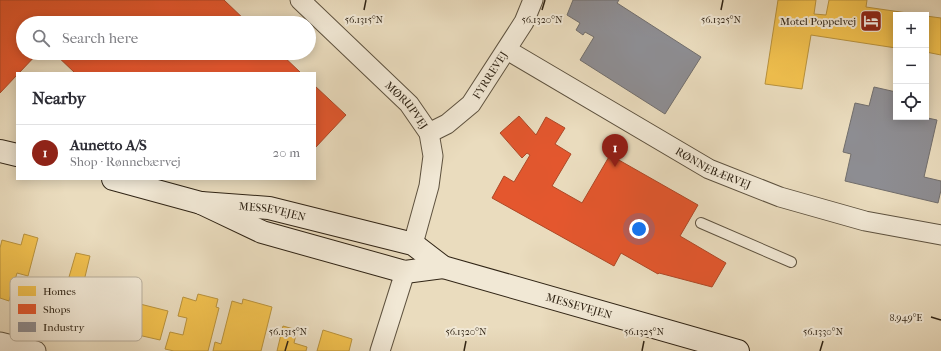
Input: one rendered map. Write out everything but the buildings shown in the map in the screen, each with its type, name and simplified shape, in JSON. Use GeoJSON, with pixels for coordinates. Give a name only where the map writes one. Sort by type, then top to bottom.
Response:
{"type":"FeatureCollection","features":[{"type":"Feature","properties":{"kind":"main road"},"geometry":{"type":"LineString","coordinates":[[0,151],[16,154]]}},
{"type":"Feature","properties":{"kind":"main road","name":"MESSEVEJEN"},"geometry":{"type":"LineString","coordinates":[[117,180],[202,203],[262,232],[405,272],[443,267]]}},
{"type":"Feature","properties":{"kind":"main road","name":"MESSEVEJEN"},"geometry":{"type":"LineString","coordinates":[[202,203],[269,208],[413,244],[443,267],[738,351]]}},
{"type":"Feature","properties":{"kind":"main road"},"geometry":{"type":"LineString","coordinates":[[405,272],[413,244]]}},
{"type":"Feature","properties":{"kind":"street","name":"MØRUPVEJ"},"geometry":{"type":"LineString","coordinates":[[300,0],[409,104],[428,132],[433,156],[429,186],[413,244]]}},
{"type":"Feature","properties":{"kind":"street","name":"FYRREVEJ"},"geometry":{"type":"LineString","coordinates":[[428,132],[447,124],[472,104],[524,22],[533,0]]}},
{"type":"Feature","properties":{"kind":"street","name":"RØNNEBÆRVEJ"},"geometry":{"type":"LineString","coordinates":[[506,50],[709,168],[780,197],[865,221],[941,234]]}},
{"type":"Feature","properties":{"kind":"street"},"geometry":{"type":"LineString","coordinates":[[380,351],[405,272]]}},
{"type":"Feature","properties":{"kind":"street"},"geometry":{"type":"LineString","coordinates":[[0,342],[36,351]]}},
{"type":"Feature","properties":{"kind":"lane"},"geometry":{"type":"LineString","coordinates":[[701,223],[791,262]]}},
{"type":"Feature","properties":{"kind":"place","name":"Motel Poppelvej"},"geometry":{"type":"Point","coordinates":[871,21]}},
{"type":"Feature","properties":{"kind":"place","name":"Aunetto A/S"},"geometry":{"type":"Point","coordinates":[615,167]}}]}
